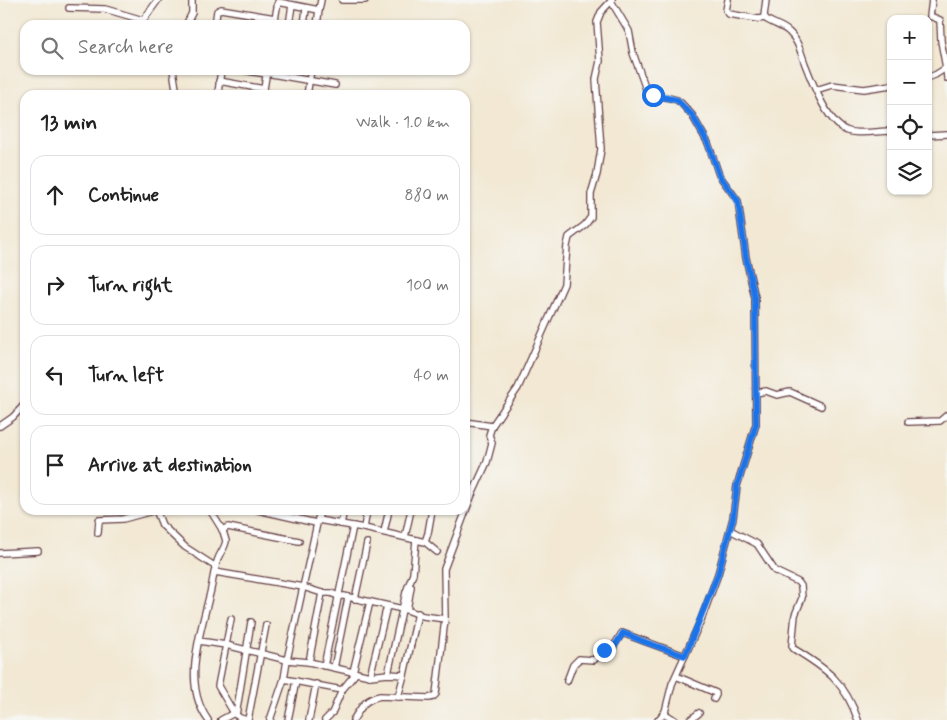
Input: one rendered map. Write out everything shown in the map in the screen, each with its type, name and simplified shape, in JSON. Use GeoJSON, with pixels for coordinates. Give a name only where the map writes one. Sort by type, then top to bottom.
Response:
{"type":"FeatureCollection","features":[{"type":"Feature","properties":{"kind":"street"},"geometry":{"type":"LineString","coordinates":[[144,20],[158,0]]}},
{"type":"Feature","properties":{"kind":"street"},"geometry":{"type":"LineString","coordinates":[[189,20],[192,12],[192,0]]}},
{"type":"Feature","properties":{"kind":"street"},"geometry":{"type":"LineString","coordinates":[[318,20],[321,0]]}},
{"type":"Feature","properties":{"kind":"street"},"geometry":{"type":"LineString","coordinates":[[342,0],[365,0]]}},
{"type":"Feature","properties":{"kind":"street"},"geometry":{"type":"LineString","coordinates":[[728,0],[726,12],[729,14],[758,19],[765,18],[789,32],[799,47],[816,90],[832,119],[844,130],[857,132],[887,131]]}},
{"type":"Feature","properties":{"kind":"street"},"geometry":{"type":"LineString","coordinates":[[765,18],[766,0]]}},
{"type":"Feature","properties":{"kind":"street"},"geometry":{"type":"LineString","coordinates":[[932,0],[930,16],[940,19],[947,18]]}},
{"type":"Feature","properties":{"kind":"street"},"geometry":{"type":"LineString","coordinates":[[216,20],[218,11],[221,9],[275,18],[278,1],[306,9],[319,10]]}},
{"type":"Feature","properties":{"kind":"street"},"geometry":{"type":"LineString","coordinates":[[470,500],[487,462],[492,443],[489,435],[492,426],[518,388],[564,284],[569,237],[585,225],[591,217],[591,194],[597,174],[601,149],[596,79],[600,61],[597,22],[601,12],[612,1],[629,31],[634,59],[647,92],[677,100],[692,115],[708,143],[719,175],[738,201],[746,258],[755,298],[756,424],[737,486],[730,530],[718,574],[669,693],[664,713],[658,720]]}},
{"type":"Feature","properties":{"kind":"street"},"geometry":{"type":"LineString","coordinates":[[290,20],[292,5]]}},
{"type":"Feature","properties":{"kind":"street"},"geometry":{"type":"LineString","coordinates":[[69,8],[105,9],[134,20]]}},
{"type":"Feature","properties":{"kind":"street"},"geometry":{"type":"LineString","coordinates":[[305,20],[306,9]]}},
{"type":"Feature","properties":{"kind":"street"},"geometry":{"type":"LineString","coordinates":[[940,19],[941,41],[947,78]]}},
{"type":"Feature","properties":{"kind":"street"},"geometry":{"type":"LineString","coordinates":[[932,76],[946,68]]}},
{"type":"Feature","properties":{"kind":"street"},"geometry":{"type":"LineString","coordinates":[[174,75],[176,90]]}},
{"type":"Feature","properties":{"kind":"street"},"geometry":{"type":"LineString","coordinates":[[218,90],[220,75]]}},
{"type":"Feature","properties":{"kind":"street"},"geometry":{"type":"LineString","coordinates":[[263,90],[266,75]]}},
{"type":"Feature","properties":{"kind":"street"},"geometry":{"type":"LineString","coordinates":[[282,75],[335,85]]}},
{"type":"Feature","properties":{"kind":"street"},"geometry":{"type":"LineString","coordinates":[[308,90],[310,75]]}},
{"type":"Feature","properties":{"kind":"street"},"geometry":{"type":"LineString","coordinates":[[219,81],[255,90]]}},
{"type":"Feature","properties":{"kind":"street"},"geometry":{"type":"LineString","coordinates":[[816,90],[832,85],[864,89],[887,85]]}},
{"type":"Feature","properties":{"kind":"street"},"geometry":{"type":"LineString","coordinates":[[932,135],[947,134]]}},
{"type":"Feature","properties":{"kind":"street"},"geometry":{"type":"LineString","coordinates":[[756,393],[766,391],[777,395],[790,392],[821,406]]}},
{"type":"Feature","properties":{"kind":"street"},"geometry":{"type":"LineString","coordinates":[[0,426],[14,417],[20,410]]}},
{"type":"Feature","properties":{"kind":"street"},"geometry":{"type":"LineString","coordinates":[[908,422],[940,421],[947,415]]}},
{"type":"Feature","properties":{"kind":"street"},"geometry":{"type":"LineString","coordinates":[[470,423],[492,426]]}},
{"type":"Feature","properties":{"kind":"street"},"geometry":{"type":"LineString","coordinates":[[98,533],[100,520],[123,519],[138,515]]}},
{"type":"Feature","properties":{"kind":"street"},"geometry":{"type":"LineString","coordinates":[[158,515],[161,524],[185,547],[215,569],[404,609],[423,616],[445,618]]}},
{"type":"Feature","properties":{"kind":"street"},"geometry":{"type":"LineString","coordinates":[[208,720],[200,708],[194,666],[215,569],[226,542],[222,530],[213,515]]}},
{"type":"Feature","properties":{"kind":"street"},"geometry":{"type":"LineString","coordinates":[[283,515],[317,522],[354,526],[405,537],[425,542],[437,552]]}},
{"type":"Feature","properties":{"kind":"street"},"geometry":{"type":"LineString","coordinates":[[270,720],[284,679],[319,515]]}},
{"type":"Feature","properties":{"kind":"street"},"geometry":{"type":"LineString","coordinates":[[340,524],[343,515]]}},
{"type":"Feature","properties":{"kind":"street"},"geometry":{"type":"LineString","coordinates":[[364,528],[366,515]]}},
{"type":"Feature","properties":{"kind":"street"},"geometry":{"type":"LineString","coordinates":[[384,532],[388,515]]}},
{"type":"Feature","properties":{"kind":"street"},"geometry":{"type":"LineString","coordinates":[[405,537],[410,515]]}},
{"type":"Feature","properties":{"kind":"street"},"geometry":{"type":"LineString","coordinates":[[425,542],[431,515]]}},
{"type":"Feature","properties":{"kind":"street"},"geometry":{"type":"LineString","coordinates":[[353,720],[362,706],[370,699],[380,696],[429,698],[436,694],[445,618],[444,569],[464,515]]}},
{"type":"Feature","properties":{"kind":"street"},"geometry":{"type":"LineString","coordinates":[[324,666],[354,526]]}},
{"type":"Feature","properties":{"kind":"street"},"geometry":{"type":"LineString","coordinates":[[222,530],[228,527],[299,541]]}},
{"type":"Feature","properties":{"kind":"street"},"geometry":{"type":"LineString","coordinates":[[730,530],[757,544],[775,572],[798,582],[801,586],[802,598],[795,615],[792,646],[822,667],[836,680],[848,695],[858,720]]}},
{"type":"Feature","properties":{"kind":"street"},"geometry":{"type":"LineString","coordinates":[[388,674],[413,574],[416,540]]}},
{"type":"Feature","properties":{"kind":"street"},"geometry":{"type":"LineString","coordinates":[[355,599],[367,543]]}},
{"type":"Feature","properties":{"kind":"street"},"geometry":{"type":"LineString","coordinates":[[0,553],[38,551]]}},
{"type":"Feature","properties":{"kind":"street"},"geometry":{"type":"LineString","coordinates":[[309,662],[322,593]]}},
{"type":"Feature","properties":{"kind":"street"},"geometry":{"type":"LineString","coordinates":[[334,668],[348,598]]}},
{"type":"Feature","properties":{"kind":"street"},"geometry":{"type":"LineString","coordinates":[[325,720],[332,713],[342,690],[354,672],[370,602]]}},
{"type":"Feature","properties":{"kind":"street"},"geometry":{"type":"LineString","coordinates":[[370,676],[387,606]]}},
{"type":"Feature","properties":{"kind":"street"},"geometry":{"type":"LineString","coordinates":[[398,697],[418,613]]}},
{"type":"Feature","properties":{"kind":"street"},"geometry":{"type":"LineString","coordinates":[[231,619],[218,686],[235,714],[247,720],[266,625]]}},
{"type":"Feature","properties":{"kind":"street"},"geometry":{"type":"LineString","coordinates":[[235,714],[251,622]]}},
{"type":"Feature","properties":{"kind":"street"},"geometry":{"type":"LineString","coordinates":[[567,681],[573,664],[580,659],[594,660],[603,650],[612,650],[622,633],[685,656]]}},
{"type":"Feature","properties":{"kind":"street"},"geometry":{"type":"LineString","coordinates":[[198,641],[226,645],[287,660],[309,662],[370,676],[404,675]]}},
{"type":"Feature","properties":{"kind":"street"},"geometry":{"type":"LineString","coordinates":[[676,676],[716,693],[714,700]]}},
{"type":"Feature","properties":{"kind":"street"},"geometry":{"type":"LineString","coordinates":[[284,679],[342,690]]}},
{"type":"Feature","properties":{"kind":"street"},"geometry":{"type":"LineString","coordinates":[[288,720],[296,681]]}},
{"type":"Feature","properties":{"kind":"street"},"geometry":{"type":"LineString","coordinates":[[309,720],[316,684]]}},
{"type":"Feature","properties":{"kind":"street"},"geometry":{"type":"LineString","coordinates":[[664,713],[675,720]]}},
{"type":"Feature","properties":{"kind":"street"},"geometry":{"type":"LineString","coordinates":[[690,720],[699,713]]}},
{"type":"Feature","properties":{"kind":"street"},"geometry":{"type":"LineString","coordinates":[[221,720],[235,714]]}},
{"type":"Feature","properties":{"kind":"route"},"geometry":{"type":"LineString","coordinates":[[604,650],[612,650],[623,633],[685,656],[718,574],[733,518],[737,486],[756,424],[755,298],[746,258],[738,201],[719,175],[708,143],[692,115],[677,100],[653,95]]}}]}
